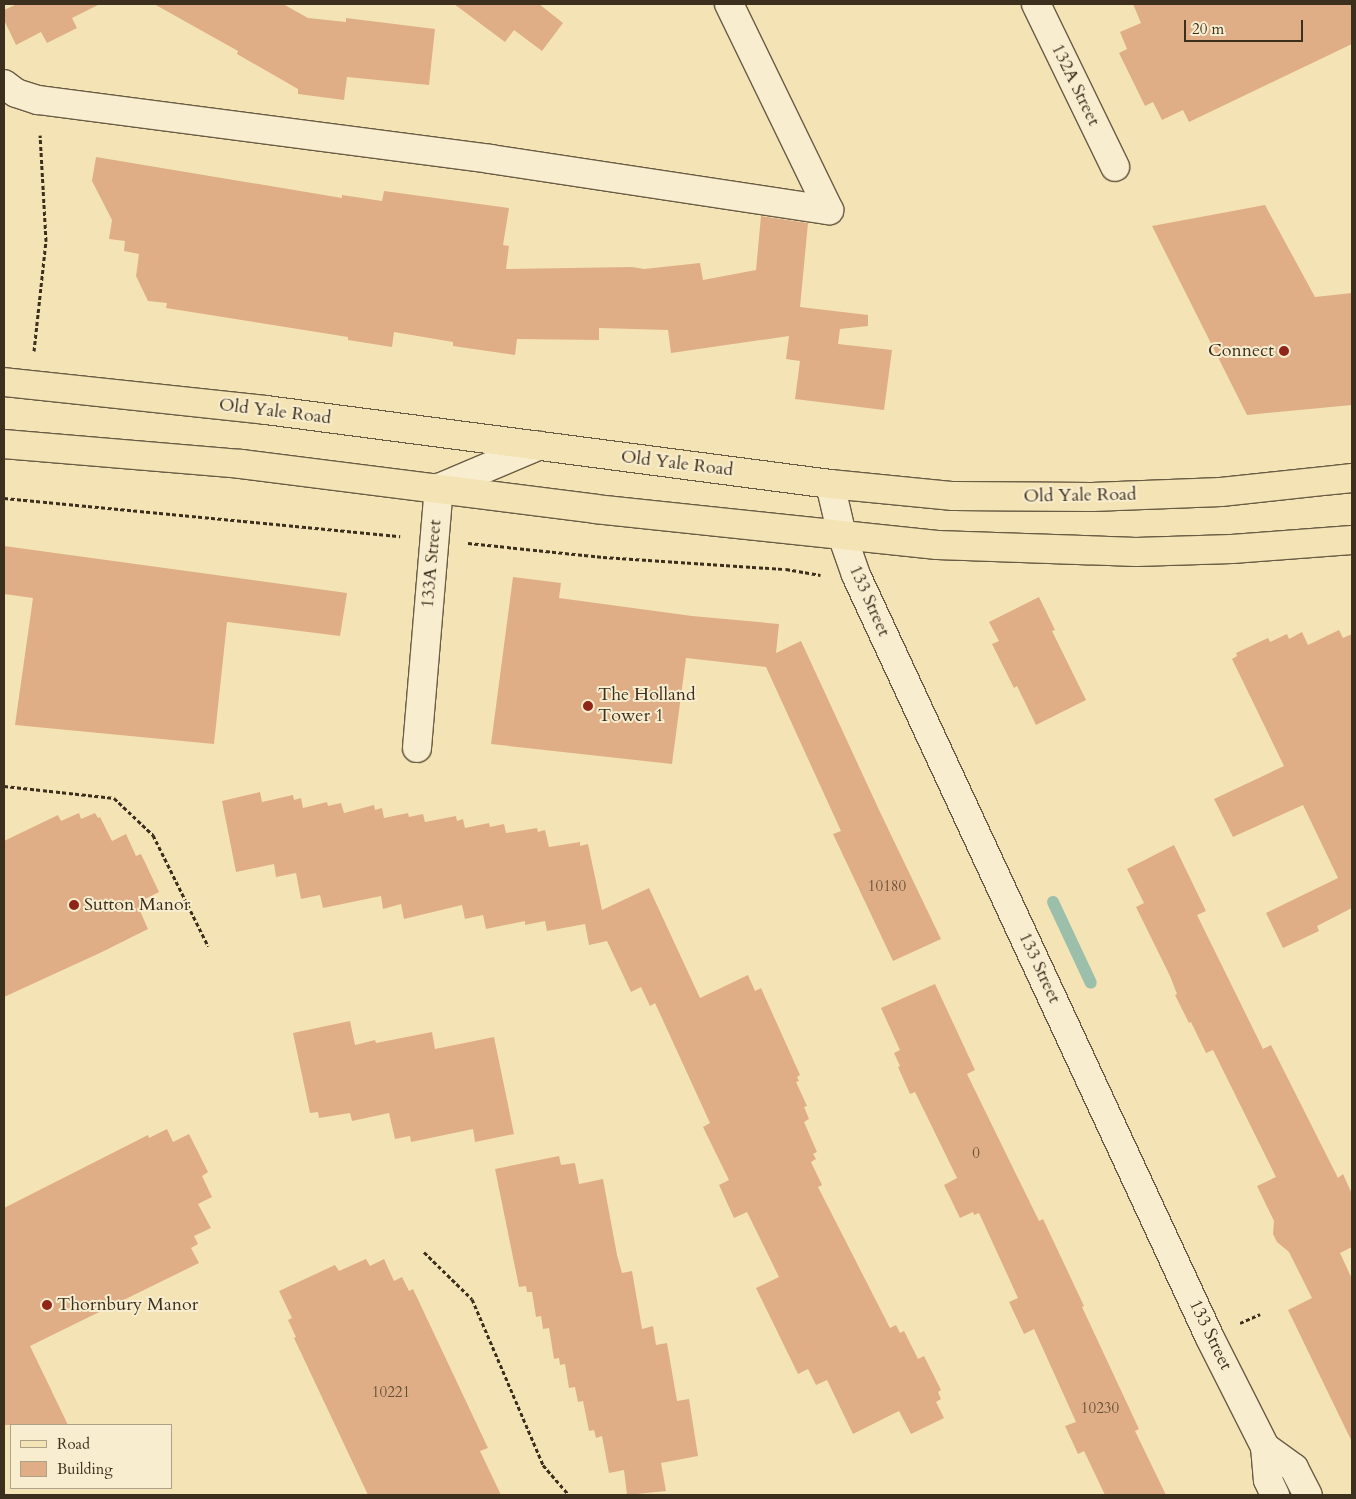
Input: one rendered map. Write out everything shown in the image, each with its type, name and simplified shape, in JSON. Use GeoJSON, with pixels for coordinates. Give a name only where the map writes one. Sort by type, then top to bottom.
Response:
{"type":"FeatureCollection","features":[{"type":"Feature","properties":{"kind":"main road","name":"Old Yale Road"},"geometry":{"type":"LineString","coordinates":[[17,383],[266,410],[830,484],[953,496],[1092,497],[1221,492],[1352,478]]}},
{"type":"Feature","properties":{"kind":"main road"},"geometry":{"type":"LineString","coordinates":[[4,444],[241,464],[595,509],[937,545],[1136,552],[1232,549],[1352,540]]}},
{"type":"Feature","properties":{"kind":"street"},"geometry":{"type":"LineString","coordinates":[[4,84],[16,93],[38,100],[490,159],[829,210],[729,4]]}},
{"type":"Feature","properties":{"kind":"street","name":"132A Street"},"geometry":{"type":"LineString","coordinates":[[1036,4],[1114,167]]}},
{"type":"Feature","properties":{"kind":"street"},"geometry":{"type":"LineString","coordinates":[[438,488],[538,446]]}},
{"type":"Feature","properties":{"kind":"street","name":"133 Street"},"geometry":{"type":"LineString","coordinates":[[830,484],[842,535],[856,575],[1206,1328],[1265,1447],[1268,1480],[1276,1495]]}},
{"type":"Feature","properties":{"kind":"street","name":"133A Street"},"geometry":{"type":"LineString","coordinates":[[417,748],[438,488]]}},
{"type":"Feature","properties":{"kind":"street","name":"133 Street"},"geometry":{"type":"LineString","coordinates":[[1265,1447],[1294,1468],[1308,1495]]}},
{"type":"Feature","properties":{"kind":"path"},"geometry":{"type":"LineString","coordinates":[[17,383],[46,241],[38,100]]}},
{"type":"Feature","properties":{"kind":"path"},"geometry":{"type":"LineString","coordinates":[[4,786],[114,798],[153,835],[208,946]]}},
{"type":"Feature","properties":{"kind":"path"},"geometry":{"type":"LineString","coordinates":[[424,1252],[472,1299],[543,1466],[569,1495]]}},
{"type":"Feature","properties":{"kind":"building"},"geometry":{"type":"Polygon","coordinates":[[[17,4],[100,4],[72,18],[77,28],[47,43],[41,32],[16,45],[4,20],[4,10],[17,4]]]}},
{"type":"Feature","properties":{"kind":"building"},"geometry":{"type":"Polygon","coordinates":[[[154,4],[283,4],[308,18],[346,22],[346,18],[435,29],[429,85],[347,77],[344,100],[298,94],[298,89],[237,54],[238,51],[154,4]]]}},
{"type":"Feature","properties":{"kind":"building"},"geometry":{"type":"Polygon","coordinates":[[[454,4],[539,4],[563,23],[542,51],[514,30],[505,42],[454,4]]]}},
{"type":"Feature","properties":{"kind":"building"},"geometry":{"type":"Polygon","coordinates":[[[1133,4],[1352,4],[1352,44],[1189,122],[1183,110],[1162,120],[1153,102],[1145,106],[1119,53],[1127,49],[1120,32],[1141,23],[1133,4]]]}},
{"type":"Feature","properties":{"kind":"building"},"geometry":{"type":"Polygon","coordinates":[[[96,157],[342,198],[342,195],[382,201],[384,191],[509,208],[503,245],[509,246],[506,269],[632,267],[644,269],[700,263],[703,280],[756,270],[761,216],[808,223],[800,307],[868,315],[868,326],[840,329],[838,344],[892,350],[884,410],[795,399],[800,361],[786,359],[789,336],[671,353],[668,330],[599,328],[599,340],[517,339],[515,355],[453,346],[453,342],[394,332],[392,347],[348,340],[348,337],[166,308],[167,303],[148,301],[136,276],[139,254],[124,251],[125,241],[109,239],[112,220],[92,181],[96,157]]]}},
{"type":"Feature","properties":{"kind":"building","name":"Connect"},"geometry":{"type":"Polygon","coordinates":[[[1265,205],[1315,297],[1352,293],[1352,405],[1247,415],[1152,226],[1265,205]]]}},
{"type":"Feature","properties":{"kind":"building"},"geometry":{"type":"Polygon","coordinates":[[[4,546],[347,593],[340,636],[227,622],[214,744],[15,725],[33,598],[4,594],[4,546]]]}},
{"type":"Feature","properties":{"kind":"building","name":"The Holland Tower 1"},"geometry":{"type":"Polygon","coordinates":[[[513,577],[561,583],[559,598],[692,616],[779,624],[776,653],[801,641],[941,939],[893,961],[833,834],[841,831],[766,667],[686,658],[672,764],[491,744],[513,577]]]}},
{"type":"Feature","properties":{"kind":"building"},"geometry":{"type":"Polygon","coordinates":[[[1039,597],[1055,630],[1052,631],[1086,700],[1036,725],[1017,686],[1014,688],[992,644],[999,641],[989,622],[1039,597]]]}},
{"type":"Feature","properties":{"kind":"building"},"geometry":{"type":"Polygon","coordinates":[[[1339,630],[1343,638],[1352,634],[1352,908],[1317,926],[1319,931],[1283,948],[1266,913],[1338,878],[1303,805],[1233,837],[1214,799],[1284,766],[1232,659],[1237,656],[1236,653],[1268,638],[1270,642],[1287,634],[1289,639],[1302,632],[1308,645],[1339,630]]]}},
{"type":"Feature","properties":{"kind":"building"},"geometry":{"type":"Polygon","coordinates":[[[260,792],[262,802],[293,795],[294,800],[301,798],[303,808],[327,802],[328,806],[341,803],[344,813],[374,805],[375,810],[382,808],[384,818],[408,813],[409,817],[423,814],[425,822],[456,816],[457,821],[463,819],[465,828],[489,823],[490,827],[504,824],[506,833],[537,828],[538,832],[545,830],[549,847],[580,842],[580,846],[588,844],[602,910],[649,888],[700,998],[748,975],[755,991],[761,988],[800,1075],[797,1077],[799,1081],[796,1082],[807,1106],[804,1107],[809,1119],[804,1122],[817,1152],[813,1154],[816,1159],[811,1162],[822,1185],[818,1187],[890,1328],[896,1325],[900,1333],[904,1331],[918,1359],[924,1356],[941,1390],[938,1392],[941,1399],[936,1402],[944,1418],[911,1434],[899,1411],[853,1434],[827,1380],[816,1385],[808,1369],[798,1374],[756,1288],[779,1277],[747,1212],[734,1218],[719,1185],[729,1180],[703,1127],[710,1123],[655,1003],[650,1006],[641,987],[631,992],[607,941],[589,945],[585,924],[547,931],[545,921],[525,925],[525,921],[486,929],[483,915],[465,919],[462,905],[404,919],[401,904],[383,909],[381,896],[323,908],[320,895],[301,899],[296,873],[276,877],[274,864],[236,872],[222,801],[260,792]]]}},
{"type":"Feature","properties":{"kind":"building","name":"Sutton Manor"},"geometry":{"type":"Polygon","coordinates":[[[79,813],[81,819],[95,813],[98,818],[100,817],[112,841],[126,834],[136,856],[141,854],[159,892],[143,900],[147,909],[140,911],[148,929],[4,997],[4,841],[58,815],[61,821],[79,813]]]}},
{"type":"Feature","properties":{"kind":"building"},"geometry":{"type":"Polygon","coordinates":[[[1174,845],[1206,911],[1197,915],[1263,1049],[1271,1045],[1338,1178],[1343,1174],[1352,1194],[1352,1247],[1340,1253],[1352,1279],[1352,1442],[1288,1310],[1312,1298],[1289,1252],[1277,1242],[1273,1234],[1274,1221],[1257,1186],[1276,1177],[1213,1050],[1206,1053],[1191,1022],[1189,1023],[1175,995],[1177,994],[1170,976],[1136,907],[1144,903],[1127,869],[1174,845]]]}},
{"type":"Feature","properties":{"kind":"building"},"geometry":{"type":"Polygon","coordinates":[[[935,984],[975,1070],[967,1074],[1039,1221],[1043,1219],[1139,1429],[1135,1431],[1166,1495],[1105,1495],[1084,1451],[1078,1454],[1065,1426],[1076,1422],[1034,1329],[1024,1334],[1009,1302],[1018,1298],[979,1213],[974,1215],[973,1212],[960,1218],[944,1185],[957,1178],[915,1092],[910,1094],[894,1053],[900,1050],[881,1008],[935,984]]]}},
{"type":"Feature","properties":{"kind":"building"},"geometry":{"type":"Polygon","coordinates":[[[350,1021],[355,1045],[375,1040],[376,1043],[432,1032],[435,1049],[494,1037],[514,1134],[475,1142],[473,1129],[411,1142],[410,1136],[395,1139],[389,1113],[352,1121],[350,1113],[319,1118],[318,1112],[310,1113],[293,1033],[350,1021]]]}},
{"type":"Feature","properties":{"kind":"building","name":"Thornbury Manor"},"geometry":{"type":"Polygon","coordinates":[[[167,1129],[173,1142],[189,1134],[208,1172],[202,1176],[212,1197],[198,1204],[211,1228],[194,1236],[198,1244],[191,1248],[199,1263],[30,1346],[68,1424],[4,1425],[4,1208],[148,1135],[149,1138],[167,1129]]]}},
{"type":"Feature","properties":{"kind":"building"},"geometry":{"type":"Polygon","coordinates":[[[559,1156],[561,1165],[575,1163],[579,1184],[603,1179],[617,1255],[622,1273],[632,1271],[642,1329],[653,1326],[656,1345],[667,1343],[677,1401],[689,1399],[698,1456],[661,1463],[666,1491],[627,1495],[624,1470],[609,1473],[602,1436],[596,1438],[594,1430],[589,1431],[583,1401],[578,1402],[575,1387],[569,1388],[565,1364],[560,1365],[559,1358],[554,1359],[549,1328],[543,1329],[541,1316],[536,1317],[532,1292],[527,1292],[526,1286],[519,1287],[495,1169],[559,1156]]]}},
{"type":"Feature","properties":{"kind":"building"},"geometry":{"type":"Polygon","coordinates":[[[366,1259],[370,1266],[384,1259],[394,1281],[402,1277],[409,1291],[413,1289],[488,1448],[480,1451],[501,1495],[368,1495],[294,1338],[296,1337],[288,1320],[292,1318],[279,1291],[335,1265],[339,1271],[366,1259]]]}},
{"type":"Feature","properties":{"kind":"waterway"},"geometry":{"type":"LineString","coordinates":[[1053,902],[1091,983]]}},
{"type":"Feature","properties":{"kind":"place","name":"Connect"},"geometry":{"type":"Point","coordinates":[1284,351]}},
{"type":"Feature","properties":{"kind":"place","name":"The Holland Tower 1"},"geometry":{"type":"Point","coordinates":[588,706]}},
{"type":"Feature","properties":{"kind":"place","name":"Sutton Manor"},"geometry":{"type":"Point","coordinates":[74,905]}},
{"type":"Feature","properties":{"kind":"place","name":"Thornbury Manor"},"geometry":{"type":"Point","coordinates":[47,1305]}}]}
